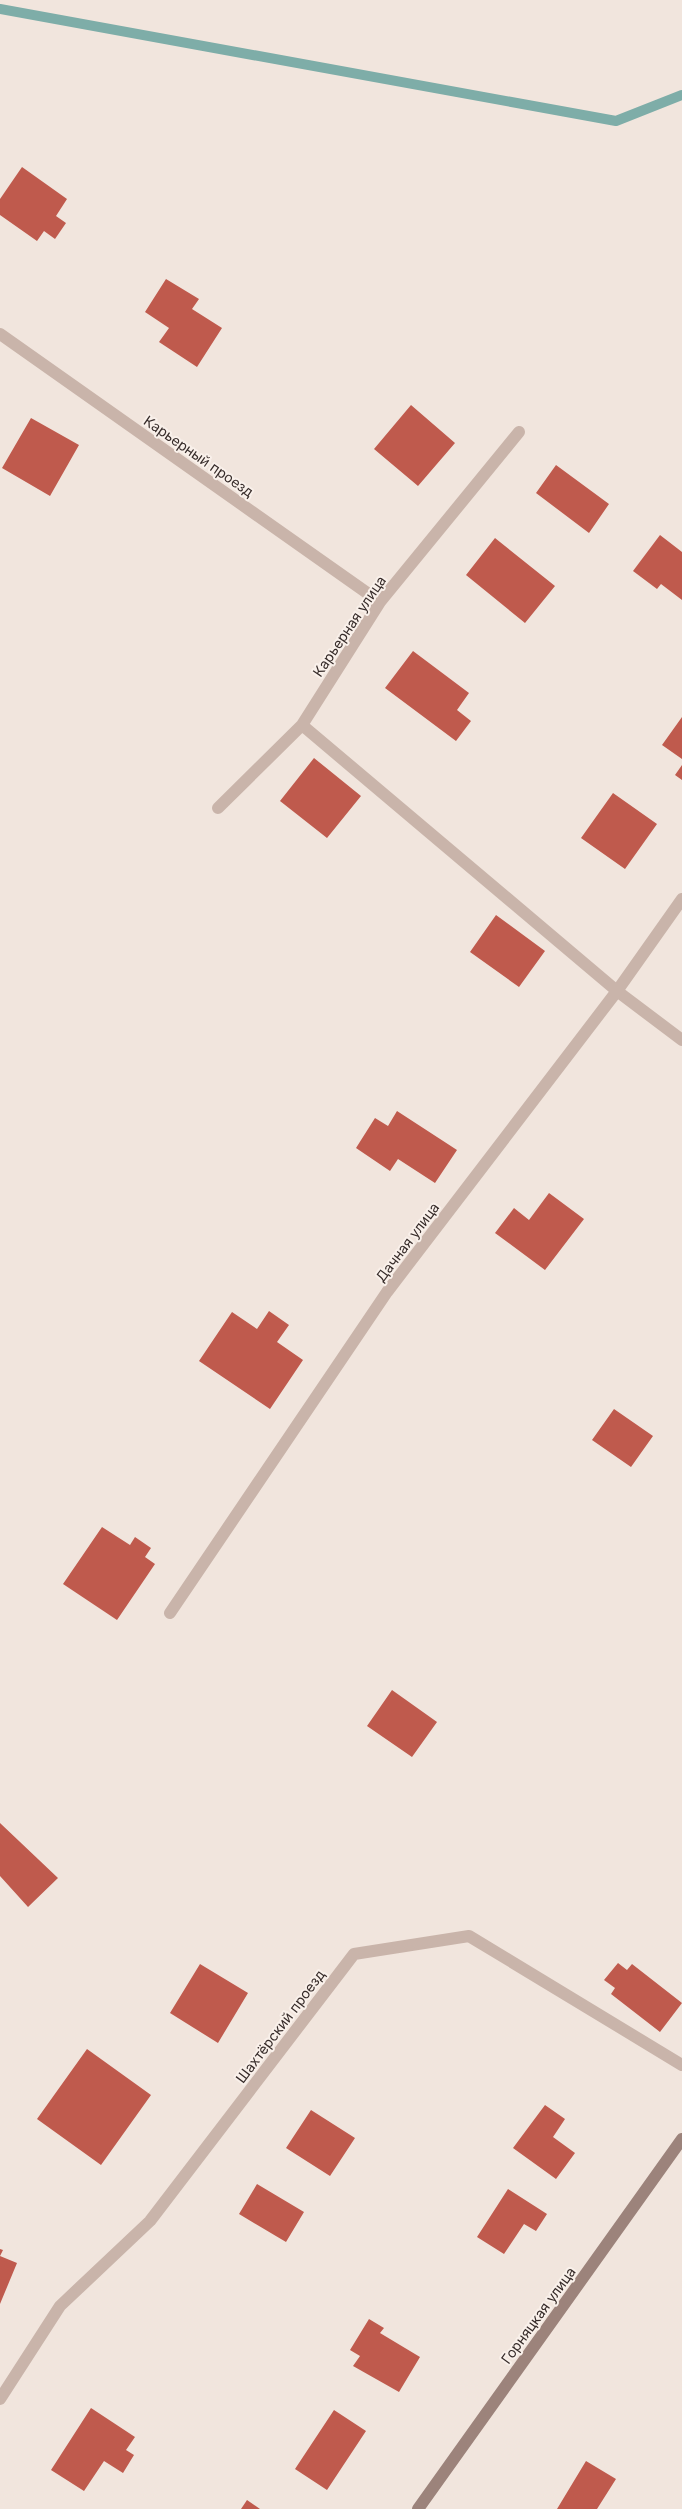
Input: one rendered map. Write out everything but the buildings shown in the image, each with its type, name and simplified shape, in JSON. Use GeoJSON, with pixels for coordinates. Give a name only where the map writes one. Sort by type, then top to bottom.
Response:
{"type":"FeatureCollection","features":[{"type":"Feature","properties":{"kind":"main road","name":"Горняцкая улица"},"geometry":{"type":"LineString","coordinates":[[418,2509],[682,2139]]}},
{"type":"Feature","properties":{"kind":"street","name":"Карьерный проезд"},"geometry":{"type":"LineString","coordinates":[[0,334],[380,602]]}},
{"type":"Feature","properties":{"kind":"street","name":"Карьерная улица"},"geometry":{"type":"LineString","coordinates":[[218,808],[302,726],[380,602],[519,432]]}},
{"type":"Feature","properties":{"kind":"street"},"geometry":{"type":"LineString","coordinates":[[302,726],[617,991],[682,1040]]}},
{"type":"Feature","properties":{"kind":"street","name":"Дачная улица"},"geometry":{"type":"LineString","coordinates":[[170,1613],[387,1292],[617,991],[682,900]]}},
{"type":"Feature","properties":{"kind":"street","name":"Шахтёрский проезд"},"geometry":{"type":"LineString","coordinates":[[0,2399],[60,2306],[150,2221],[354,1954],[469,1936],[682,2065]]}},
{"type":"Feature","properties":{"kind":"waterway"},"geometry":{"type":"LineString","coordinates":[[0,9],[616,121],[682,95]]}}]}
